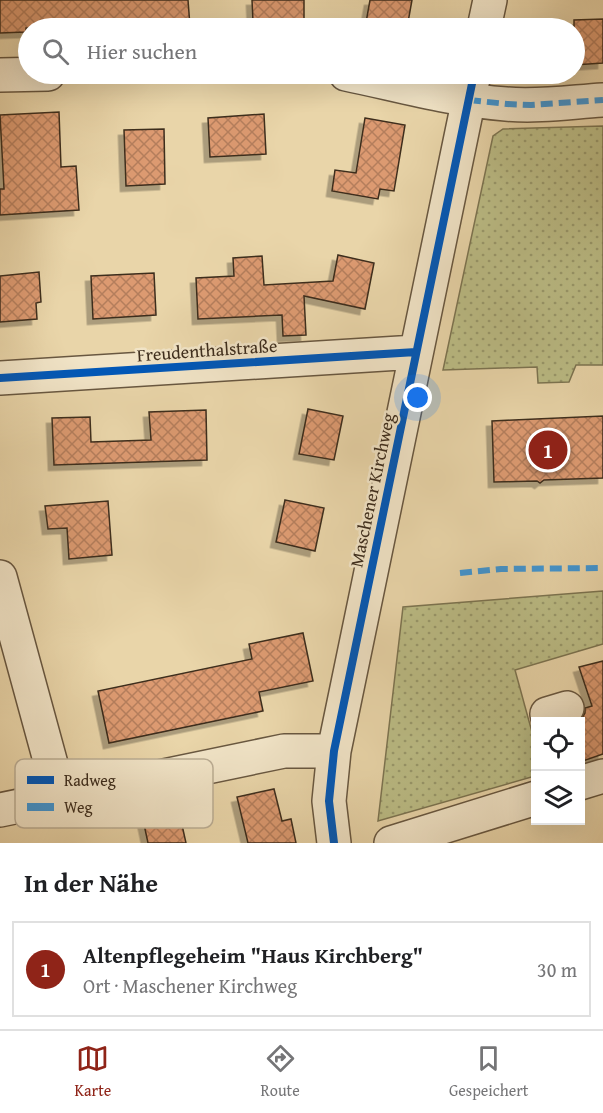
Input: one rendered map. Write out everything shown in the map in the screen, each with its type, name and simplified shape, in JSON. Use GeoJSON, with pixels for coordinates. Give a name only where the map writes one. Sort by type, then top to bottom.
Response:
{"type":"FeatureCollection","features":[{"type":"Feature","properties":{"kind":"street"},"geometry":{"type":"LineString","coordinates":[[486,18],[490,0]]}},
{"type":"Feature","properties":{"kind":"street"},"geometry":{"type":"LineString","coordinates":[[0,75],[18,75]]}},
{"type":"Feature","properties":{"kind":"street"},"geometry":{"type":"LineString","coordinates":[[443,84],[472,87],[507,104],[531,105],[603,100]]}},
{"type":"Feature","properties":{"kind":"street","name":"Maschener Kirchweg"},"geometry":{"type":"LineString","coordinates":[[334,843],[329,801],[334,751],[472,87]]}},
{"type":"Feature","properties":{"kind":"street","name":"Freudenthalstraße"},"geometry":{"type":"LineString","coordinates":[[0,378],[416,352]]}},
{"type":"Feature","properties":{"kind":"street"},"geometry":{"type":"LineString","coordinates":[[0,577],[50,759]]}},
{"type":"Feature","properties":{"kind":"street"},"geometry":{"type":"LineString","coordinates":[[213,766],[284,751],[334,751]]}},
{"type":"Feature","properties":{"kind":"street"},"geometry":{"type":"LineString","coordinates":[[585,781],[603,776]]}},
{"type":"Feature","properties":{"kind":"street"},"geometry":{"type":"LineString","coordinates":[[391,843],[531,800]]}},
{"type":"Feature","properties":{"kind":"street"},"geometry":{"type":"LineString","coordinates":[[0,810],[15,807]]}},
{"type":"Feature","properties":{"kind":"green space"},"geometry":{"type":"Polygon","coordinates":[[[603,126],[603,365],[576,365],[569,382],[538,383],[537,367],[443,370],[493,136],[503,129],[603,126]]]}},
{"type":"Feature","properties":{"kind":"green space"},"geometry":{"type":"Polygon","coordinates":[[[603,591],[603,644],[515,670],[531,728],[531,777],[378,821],[403,607],[603,591]]]}},
{"type":"Feature","properties":{"kind":"building"},"geometry":{"type":"Polygon","coordinates":[[[0,0],[188,0],[189,18],[18,18],[18,32],[0,33],[0,0]]]}},
{"type":"Feature","properties":{"kind":"building"},"geometry":{"type":"Polygon","coordinates":[[[252,0],[304,0],[304,18],[253,18],[252,0]]]}},
{"type":"Feature","properties":{"kind":"building"},"geometry":{"type":"Polygon","coordinates":[[[370,0],[412,0],[409,18],[367,18],[370,0]]]}},
{"type":"Feature","properties":{"kind":"building"},"geometry":{"type":"Polygon","coordinates":[[[603,19],[603,63],[585,64],[585,20],[603,19]]]}},
{"type":"Feature","properties":{"kind":"building"},"geometry":{"type":"Polygon","coordinates":[[[59,112],[61,167],[76,166],[79,210],[0,215],[0,189],[4,189],[0,115],[59,112]]]}},
{"type":"Feature","properties":{"kind":"building"},"geometry":{"type":"Polygon","coordinates":[[[264,114],[266,154],[210,157],[208,118],[264,114]]]}},
{"type":"Feature","properties":{"kind":"building"},"geometry":{"type":"Polygon","coordinates":[[[365,118],[405,125],[394,191],[380,189],[378,199],[332,191],[335,170],[356,173],[365,118]]]}},
{"type":"Feature","properties":{"kind":"building"},"geometry":{"type":"Polygon","coordinates":[[[164,129],[165,184],[126,186],[124,130],[164,129]]]}},
{"type":"Feature","properties":{"kind":"building"},"geometry":{"type":"Polygon","coordinates":[[[338,255],[374,263],[365,309],[304,296],[306,335],[283,336],[282,315],[198,319],[196,278],[234,276],[233,258],[262,256],[264,285],[333,281],[338,255]]]}},
{"type":"Feature","properties":{"kind":"building"},"geometry":{"type":"Polygon","coordinates":[[[39,272],[41,302],[36,303],[37,319],[0,322],[0,276],[39,272]]]}},
{"type":"Feature","properties":{"kind":"building"},"geometry":{"type":"Polygon","coordinates":[[[154,273],[156,315],[93,319],[91,276],[154,273]]]}},
{"type":"Feature","properties":{"kind":"building"},"geometry":{"type":"Polygon","coordinates":[[[308,409],[343,416],[334,460],[299,454],[308,409]]]}},
{"type":"Feature","properties":{"kind":"building"},"geometry":{"type":"Polygon","coordinates":[[[206,410],[207,460],[54,465],[52,418],[90,417],[91,442],[151,440],[149,412],[206,410]]]}},
{"type":"Feature","properties":{"kind":"building"},"geometry":{"type":"Polygon","coordinates":[[[603,416],[603,478],[544,480],[540,483],[537,481],[494,482],[492,421],[603,416]]]}},
{"type":"Feature","properties":{"kind":"building"},"geometry":{"type":"Polygon","coordinates":[[[285,500],[324,508],[315,551],[276,542],[285,500]]]}},
{"type":"Feature","properties":{"kind":"building"},"geometry":{"type":"Polygon","coordinates":[[[108,501],[112,555],[69,559],[67,528],[48,529],[45,506],[108,501]]]}},
{"type":"Feature","properties":{"kind":"building"},"geometry":{"type":"Polygon","coordinates":[[[303,633],[313,681],[259,692],[263,711],[109,743],[98,691],[252,659],[249,644],[303,633]]]}},
{"type":"Feature","properties":{"kind":"building"},"geometry":{"type":"Polygon","coordinates":[[[603,661],[603,754],[585,760],[585,717],[582,717],[585,708],[592,706],[579,667],[603,661]]]}},
{"type":"Feature","properties":{"kind":"building"},"geometry":{"type":"Polygon","coordinates":[[[274,789],[282,821],[291,819],[296,843],[248,843],[237,797],[274,789]]]}},
{"type":"Feature","properties":{"kind":"building"},"geometry":{"type":"Polygon","coordinates":[[[145,828],[183,828],[186,843],[148,843],[145,828]]]}},
{"type":"Feature","properties":{"kind":"marked path"},"geometry":{"type":"LineString","coordinates":[[469,100],[531,105],[603,100]]}},
{"type":"Feature","properties":{"kind":"marked path"},"geometry":{"type":"LineString","coordinates":[[460,573],[501,569],[603,568]]}},
{"type":"Feature","properties":{"kind":"cycle path"},"geometry":{"type":"LineString","coordinates":[[334,843],[329,801],[334,751],[472,84]]}},
{"type":"Feature","properties":{"kind":"cycle path"},"geometry":{"type":"LineString","coordinates":[[0,378],[416,352]]}},
{"type":"Feature","properties":{"kind":"place","name":"Altenpflegeheim \"Haus Kirchberg\""},"geometry":{"type":"Point","coordinates":[548,450]}}]}
